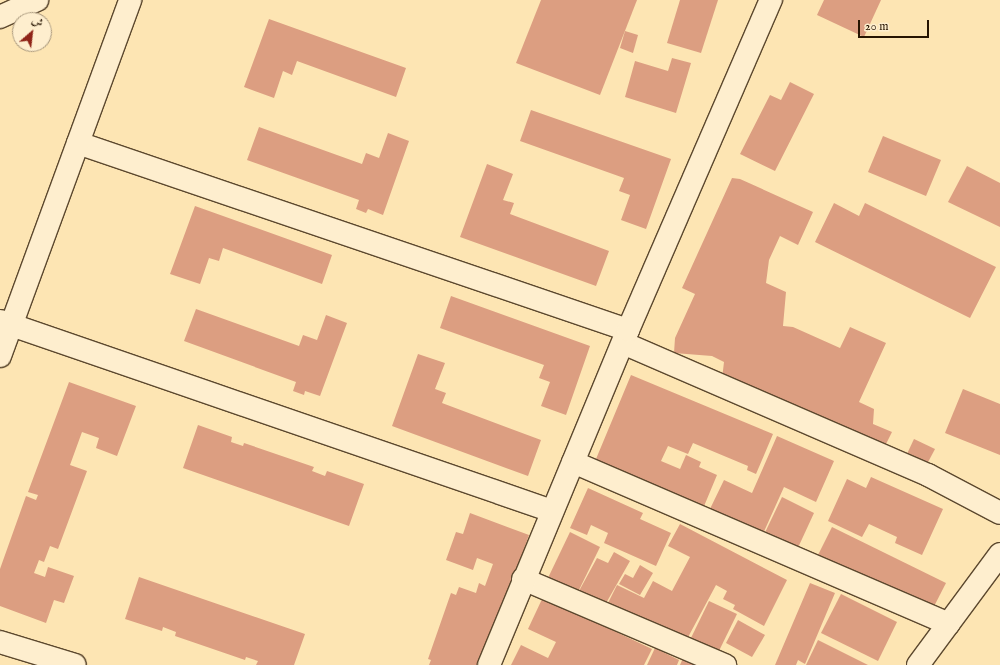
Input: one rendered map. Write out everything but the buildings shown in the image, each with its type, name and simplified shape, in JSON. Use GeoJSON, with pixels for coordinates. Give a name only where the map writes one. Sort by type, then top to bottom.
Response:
{"type":"FeatureCollection","features":[{"type":"Feature","properties":{"kind":"street"},"geometry":{"type":"LineString","coordinates":[[0,17],[37,0]]}},
{"type":"Feature","properties":{"kind":"street"},"geometry":{"type":"LineString","coordinates":[[0,356],[6,324],[78,143],[130,0]]}},
{"type":"Feature","properties":{"kind":"street"},"geometry":{"type":"LineString","coordinates":[[489,665],[523,579],[625,336],[771,0]]}},
{"type":"Feature","properties":{"kind":"street"},"geometry":{"type":"LineString","coordinates":[[78,143],[625,336],[928,475],[1000,513]]}},
{"type":"Feature","properties":{"kind":"street"},"geometry":{"type":"LineString","coordinates":[[6,324],[552,511]]}},
{"type":"Feature","properties":{"kind":"street"},"geometry":{"type":"LineString","coordinates":[[573,462],[949,624]]}},
{"type":"Feature","properties":{"kind":"street"},"geometry":{"type":"LineString","coordinates":[[918,665],[1000,554]]}},
{"type":"Feature","properties":{"kind":"street"},"geometry":{"type":"LineString","coordinates":[[523,579],[725,665]]}},
{"type":"Feature","properties":{"kind":"street"},"geometry":{"type":"LineString","coordinates":[[0,642],[75,665]]}}]}
